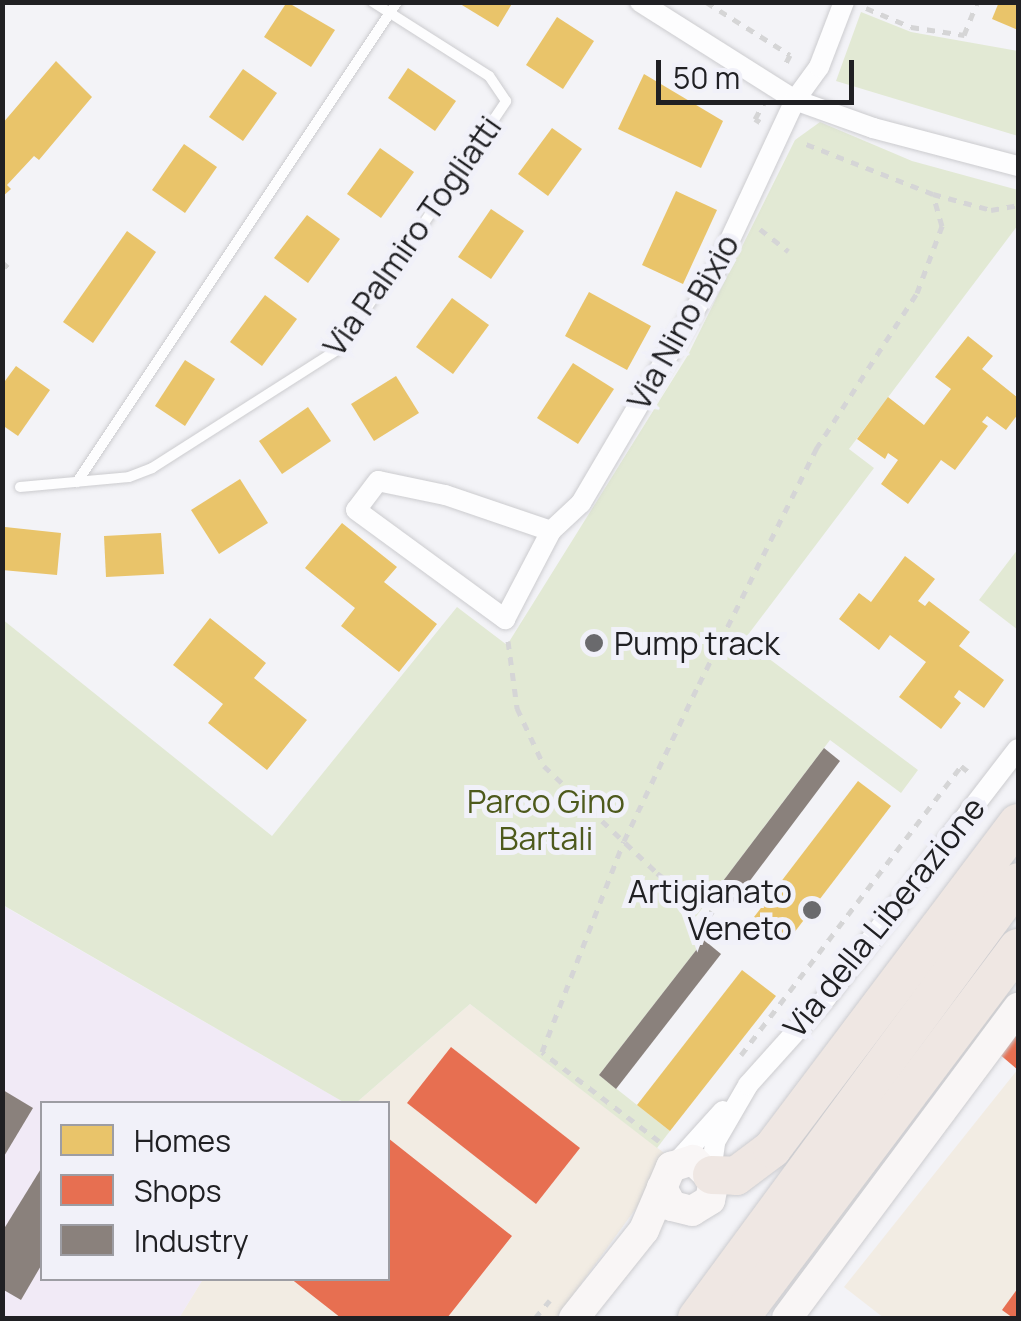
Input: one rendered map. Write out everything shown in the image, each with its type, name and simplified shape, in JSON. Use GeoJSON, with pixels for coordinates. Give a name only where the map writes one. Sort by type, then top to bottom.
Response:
{"type":"FeatureCollection","features":[{"type":"Feature","properties":{"kind":"highway"},"geometry":{"type":"LineString","coordinates":[[712,1174],[736,1176],[772,1148],[1018,823]]}},
{"type":"Feature","properties":{"kind":"highway"},"geometry":{"type":"LineString","coordinates":[[698,1318],[1018,882]]}},
{"type":"Feature","properties":{"kind":"highway"},"geometry":{"type":"LineString","coordinates":[[740,1318],[1018,948]]}},
{"type":"Feature","properties":{"kind":"main road"},"geometry":{"type":"LineString","coordinates":[[788,1318],[1018,1008]]}},
{"type":"Feature","properties":{"kind":"main road"},"geometry":{"type":"LineString","coordinates":[[692,1212],[672,1206],[669,1166],[698,1161],[712,1174]]}},
{"type":"Feature","properties":{"kind":"main road","name":"Via della Liberazione"},"geometry":{"type":"LineString","coordinates":[[574,1318],[644,1230],[669,1166]]}},
{"type":"Feature","properties":{"kind":"main road","name":"Via della Liberazione"},"geometry":{"type":"LineString","coordinates":[[618,1265],[712,1196],[712,1174]]}},
{"type":"Feature","properties":{"kind":"street"},"geometry":{"type":"LineString","coordinates":[[640,2],[795,100],[873,128],[1018,166]]}},
{"type":"Feature","properties":{"kind":"street","name":"Via Nino Bixio"},"geometry":{"type":"LineString","coordinates":[[505,619],[551,531],[580,503],[707,289],[795,100],[819,67],[844,2]]}},
{"type":"Feature","properties":{"kind":"street"},"geometry":{"type":"LineString","coordinates":[[505,619],[356,510],[378,481],[445,495],[551,531]]}},
{"type":"Feature","properties":{"kind":"street","name":"Via della Liberazione"},"geometry":{"type":"LineString","coordinates":[[669,1166],[826,998],[1018,749]]}},
{"type":"Feature","properties":{"kind":"street","name":"Via della Liberazione"},"geometry":{"type":"LineString","coordinates":[[712,1174],[715,1142],[748,1084]]}},
{"type":"Feature","properties":{"kind":"lane","name":"Via Palmiro Togliatti"},"geometry":{"type":"LineString","coordinates":[[20,487],[76,482],[152,468],[338,350],[506,101],[489,76],[394,8],[373,2]]}},
{"type":"Feature","properties":{"kind":"lane"},"geometry":{"type":"LineString","coordinates":[[76,482],[394,8]]}},
{"type":"Feature","properties":{"kind":"path"},"geometry":{"type":"LineString","coordinates":[[706,2],[790,55]]}},
{"type":"Feature","properties":{"kind":"path"},"geometry":{"type":"LineString","coordinates":[[852,2],[911,27],[964,35],[978,2]]}},
{"type":"Feature","properties":{"kind":"path"},"geometry":{"type":"LineString","coordinates":[[780,132],[933,194],[992,210],[1018,205]]}},
{"type":"Feature","properties":{"kind":"path"},"geometry":{"type":"LineString","coordinates":[[669,1166],[542,1052],[624,840],[816,450],[917,293],[942,226],[933,194]]}},
{"type":"Feature","properties":{"kind":"path"},"geometry":{"type":"LineString","coordinates":[[739,218],[788,251]]}},
{"type":"Feature","properties":{"kind":"path"},"geometry":{"type":"LineString","coordinates":[[2,262],[11,270]]}},
{"type":"Feature","properties":{"kind":"path"},"geometry":{"type":"LineString","coordinates":[[505,619],[517,708],[534,749],[624,840],[713,915]]}},
{"type":"Feature","properties":{"kind":"path"},"geometry":{"type":"LineString","coordinates":[[728,1072],[961,766],[977,779]]}},
{"type":"Feature","properties":{"kind":"shaded area"},"geometry":{"type":"Polygon","coordinates":[[[2,905],[342,1101],[40,1101],[40,1281],[202,1281],[179,1318],[3,1318],[2,905]]]}},
{"type":"Feature","properties":{"kind":"shaded area"},"geometry":{"type":"Polygon","coordinates":[[[470,1004],[672,1159],[556,1318],[179,1318],[202,1281],[390,1281],[390,1101],[358,1101],[470,1004]]]}},
{"type":"Feature","properties":{"kind":"shaded area"},"geometry":{"type":"Polygon","coordinates":[[[1018,1069],[1018,1318],[884,1318],[844,1287],[1018,1069]]]}},
{"type":"Feature","properties":{"kind":"green space"},"geometry":{"type":"Polygon","coordinates":[[[861,12],[911,32],[1018,51],[1018,136],[836,81],[861,12]]]}},
{"type":"Feature","properties":{"kind":"green space","name":"Parco Gino Bartali"},"geometry":{"type":"Polygon","coordinates":[[[820,122],[912,161],[1018,190],[1018,225],[849,449],[874,468],[744,640],[918,770],[901,793],[830,740],[688,927],[704,940],[599,1075],[670,1131],[657,1148],[470,1004],[358,1101],[342,1101],[3,905],[2,619],[272,836],[457,607],[507,645],[688,355],[795,140],[820,122]]]}},
{"type":"Feature","properties":{"kind":"green space"},"geometry":{"type":"Polygon","coordinates":[[[1018,549],[1018,630],[979,600],[1018,549]]]}},
{"type":"Feature","properties":{"kind":"building: Homes"},"geometry":{"type":"Polygon","coordinates":[[[287,2],[335,30],[311,67],[264,37],[287,2]]]}},
{"type":"Feature","properties":{"kind":"building: Homes"},"geometry":{"type":"Polygon","coordinates":[[[457,2],[513,2],[498,27],[457,2]]]}},
{"type":"Feature","properties":{"kind":"building: Homes"},"geometry":{"type":"Polygon","coordinates":[[[999,2],[1018,2],[1018,30],[992,19],[999,2]]]}},
{"type":"Feature","properties":{"kind":"building: Homes"},"geometry":{"type":"Polygon","coordinates":[[[557,17],[594,41],[563,89],[526,65],[557,17]]]}},
{"type":"Feature","properties":{"kind":"building: Homes"},"geometry":{"type":"Polygon","coordinates":[[[56,61],[92,97],[39,160],[34,156],[7,185],[11,189],[2,197],[2,124],[56,61]]]}},
{"type":"Feature","properties":{"kind":"building: Homes"},"geometry":{"type":"Polygon","coordinates":[[[408,68],[456,101],[435,131],[388,98],[408,68]]]}},
{"type":"Feature","properties":{"kind":"building: Homes"},"geometry":{"type":"Polygon","coordinates":[[[243,69],[277,93],[243,141],[209,117],[243,69]]]}},
{"type":"Feature","properties":{"kind":"building: Homes"},"geometry":{"type":"Polygon","coordinates":[[[644,74],[723,121],[701,168],[618,129],[644,74]]]}},
{"type":"Feature","properties":{"kind":"building: Homes"},"geometry":{"type":"Polygon","coordinates":[[[552,128],[582,149],[548,196],[518,174],[552,128]]]}},
{"type":"Feature","properties":{"kind":"building: Homes"},"geometry":{"type":"Polygon","coordinates":[[[184,144],[217,167],[185,213],[152,190],[184,144]]]}},
{"type":"Feature","properties":{"kind":"building: Homes"},"geometry":{"type":"Polygon","coordinates":[[[380,148],[414,172],[381,218],[347,194],[380,148]]]}},
{"type":"Feature","properties":{"kind":"building: Homes"},"geometry":{"type":"Polygon","coordinates":[[[676,191],[717,210],[683,284],[642,265],[676,191]]]}},
{"type":"Feature","properties":{"kind":"building: Homes"},"geometry":{"type":"Polygon","coordinates":[[[491,209],[524,231],[491,279],[458,257],[491,209]]]}},
{"type":"Feature","properties":{"kind":"building: Homes"},"geometry":{"type":"Polygon","coordinates":[[[307,215],[340,239],[308,283],[274,258],[307,215]]]}},
{"type":"Feature","properties":{"kind":"building: Homes"},"geometry":{"type":"Polygon","coordinates":[[[127,231],[156,252],[93,343],[63,322],[127,231]]]}},
{"type":"Feature","properties":{"kind":"building: Homes"},"geometry":{"type":"Polygon","coordinates":[[[589,292],[651,326],[627,370],[565,336],[589,292]]]}},
{"type":"Feature","properties":{"kind":"building: Homes"},"geometry":{"type":"Polygon","coordinates":[[[265,295],[297,319],[262,366],[230,342],[265,295]]]}},
{"type":"Feature","properties":{"kind":"building: Homes"},"geometry":{"type":"Polygon","coordinates":[[[452,298],[489,325],[453,374],[416,347],[452,298]]]}},
{"type":"Feature","properties":{"kind":"building: Homes"},"geometry":{"type":"Polygon","coordinates":[[[968,336],[993,356],[982,369],[1018,398],[1018,414],[1006,430],[987,416],[982,422],[988,426],[955,470],[941,460],[908,504],[881,484],[898,460],[888,453],[885,459],[857,439],[888,397],[924,425],[951,389],[935,377],[968,336]]]}},
{"type":"Feature","properties":{"kind":"building: Homes"},"geometry":{"type":"Polygon","coordinates":[[[185,360],[215,379],[185,426],[155,406],[185,360]]]}},
{"type":"Feature","properties":{"kind":"building: Homes"},"geometry":{"type":"Polygon","coordinates":[[[573,363],[614,389],[578,444],[537,418],[573,363]]]}},
{"type":"Feature","properties":{"kind":"building: Homes"},"geometry":{"type":"Polygon","coordinates":[[[16,366],[50,390],[18,436],[2,425],[2,385],[16,366]]]}},
{"type":"Feature","properties":{"kind":"building: Homes"},"geometry":{"type":"Polygon","coordinates":[[[396,376],[419,413],[374,441],[351,404],[396,376]]]}},
{"type":"Feature","properties":{"kind":"building: Homes"},"geometry":{"type":"Polygon","coordinates":[[[308,407],[331,441],[282,474],[259,441],[308,407]]]}},
{"type":"Feature","properties":{"kind":"building: Homes"},"geometry":{"type":"Polygon","coordinates":[[[240,479],[268,523],[219,554],[191,510],[240,479]]]}},
{"type":"Feature","properties":{"kind":"building: Homes"},"geometry":{"type":"Polygon","coordinates":[[[342,523],[397,567],[384,582],[437,624],[399,672],[341,626],[355,608],[305,568],[342,523]]]}},
{"type":"Feature","properties":{"kind":"building: Homes"},"geometry":{"type":"Polygon","coordinates":[[[5,527],[61,533],[57,575],[2,570],[5,527]]]}},
{"type":"Feature","properties":{"kind":"building: Homes"},"geometry":{"type":"Polygon","coordinates":[[[161,533],[164,574],[106,577],[104,536],[161,533]]]}},
{"type":"Feature","properties":{"kind":"building: Homes"},"geometry":{"type":"Polygon","coordinates":[[[905,556],[935,579],[918,601],[925,606],[929,601],[970,632],[959,646],[1004,680],[984,708],[959,690],[954,697],[961,703],[941,729],[899,697],[926,662],[890,635],[879,650],[839,619],[859,593],[871,602],[905,556]]]}},
{"type":"Feature","properties":{"kind":"building: Homes"},"geometry":{"type":"Polygon","coordinates":[[[210,618],[266,663],[254,678],[307,720],[267,770],[208,723],[223,704],[173,665],[210,618]]]}},
{"type":"Feature","properties":{"kind":"building: Homes"},"geometry":{"type":"Polygon","coordinates":[[[858,781],[891,806],[787,942],[754,917],[858,781]]]}},
{"type":"Feature","properties":{"kind":"building: Homes"},"geometry":{"type":"Polygon","coordinates":[[[742,970],[776,996],[670,1131],[637,1105],[742,970]]]}},
{"type":"Feature","properties":{"kind":"building: Shops"},"geometry":{"type":"Polygon","coordinates":[[[1018,1028],[1018,1070],[998,1053],[1018,1028]]]}},
{"type":"Feature","properties":{"kind":"building: Shops"},"geometry":{"type":"Polygon","coordinates":[[[451,1047],[580,1148],[536,1204],[407,1103],[451,1047]]]}},
{"type":"Feature","properties":{"kind":"building: Shops"},"geometry":{"type":"Polygon","coordinates":[[[390,1140],[512,1236],[447,1318],[341,1318],[294,1281],[390,1281],[390,1140]]]}},
{"type":"Feature","properties":{"kind":"building: Shops"},"geometry":{"type":"Polygon","coordinates":[[[1018,1288],[1018,1318],[1013,1318],[1002,1310],[1018,1288]]]}},
{"type":"Feature","properties":{"kind":"building: Industry"},"geometry":{"type":"Polygon","coordinates":[[[824,748],[840,761],[734,902],[717,889],[824,748]]]}},
{"type":"Feature","properties":{"kind":"building: Industry"},"geometry":{"type":"Polygon","coordinates":[[[704,940],[721,954],[616,1089],[599,1075],[704,940]]]}},
{"type":"Feature","properties":{"kind":"building: Industry"},"geometry":{"type":"Polygon","coordinates":[[[3,1090],[33,1108],[3,1158],[3,1090]]]}},
{"type":"Feature","properties":{"kind":"building: Industry"},"geometry":{"type":"Polygon","coordinates":[[[40,1170],[40,1267],[21,1300],[2,1289],[2,1232],[40,1170]]]}},
{"type":"Feature","properties":{"kind":"place","name":"Pump track"},"geometry":{"type":"Point","coordinates":[594,643]}},
{"type":"Feature","properties":{"kind":"place","name":"Artigianato Veneto"},"geometry":{"type":"Point","coordinates":[812,910]}}]}
